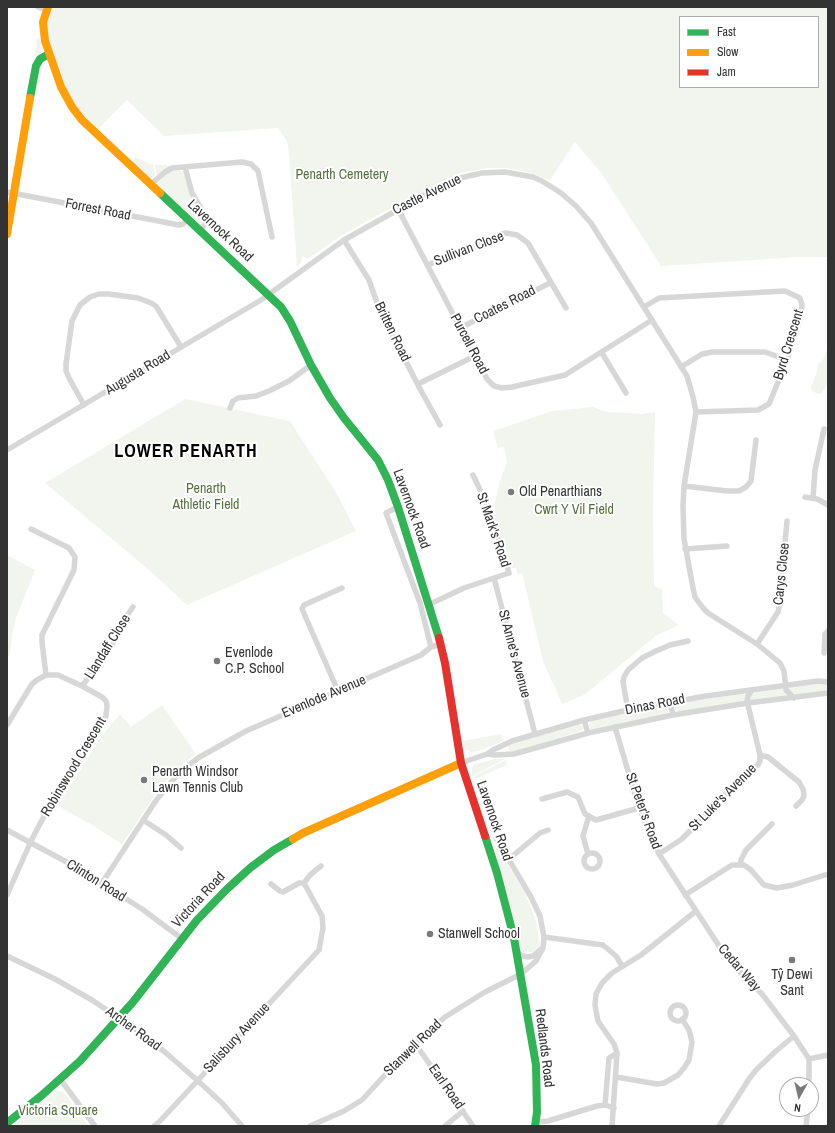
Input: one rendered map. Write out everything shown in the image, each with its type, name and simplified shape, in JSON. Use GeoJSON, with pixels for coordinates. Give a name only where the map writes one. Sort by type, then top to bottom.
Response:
{"type":"FeatureCollection","features":[{"type":"Feature","properties":{"kind":"main road","name":"Lavernock Road"},"geometry":{"type":"LineString","coordinates":[[47,9],[43,27],[44,37],[60,87],[75,111],[82,120],[281,307],[288,317],[311,365],[336,407],[378,460],[388,480],[430,604],[441,644],[462,763],[497,872],[514,938],[521,974]]}},
{"type":"Feature","properties":{"kind":"main road"},"geometry":{"type":"LineString","coordinates":[[7,231],[11,193],[36,66],[40,60],[49,54]]}},
{"type":"Feature","properties":{"kind":"main road","name":"Victoria Road"},"geometry":{"type":"LineString","coordinates":[[7,1123],[80,1061],[142,992],[197,920],[250,868],[274,850],[318,826],[462,763]]}},
{"type":"Feature","properties":{"kind":"main road","name":"Redlands Road"},"geometry":{"type":"LineString","coordinates":[[521,974],[536,1065],[538,1094],[536,1124]]}},
{"type":"Feature","properties":{"kind":"street"},"geometry":{"type":"LineString","coordinates":[[38,7],[47,9]]}},
{"type":"Feature","properties":{"kind":"street"},"geometry":{"type":"LineString","coordinates":[[151,184],[168,170],[185,167],[248,162],[258,171],[272,237]]}},
{"type":"Feature","properties":{"kind":"street"},"geometry":{"type":"LineString","coordinates":[[185,167],[192,193],[205,215],[205,224],[201,231]]}},
{"type":"Feature","properties":{"kind":"street","name":"Castle Avenue"},"geometry":{"type":"LineString","coordinates":[[268,294],[344,240],[450,181],[468,175],[500,172],[533,177],[557,190],[570,200],[583,213],[597,232],[681,367],[690,385],[696,412]]}},
{"type":"Feature","properties":{"kind":"street","name":"Forrest Road"},"geometry":{"type":"LineString","coordinates":[[11,193],[179,224],[183,224],[188,219]]}},
{"type":"Feature","properties":{"kind":"street","name":"Purcell Road"},"geometry":{"type":"LineString","coordinates":[[398,209],[487,379],[494,386],[502,388],[512,387],[562,376],[602,353],[652,320]]}},
{"type":"Feature","properties":{"kind":"street","name":"Sullivan Close"},"geometry":{"type":"LineString","coordinates":[[428,265],[448,256],[466,251],[496,236],[510,234],[520,236],[528,243],[566,308]]}},
{"type":"Feature","properties":{"kind":"street","name":"Britten Road"},"geometry":{"type":"LineString","coordinates":[[344,240],[369,280],[380,311],[440,425]]}},
{"type":"Feature","properties":{"kind":"street","name":"Coates Road"},"geometry":{"type":"LineString","coordinates":[[460,328],[550,283]]}},
{"type":"Feature","properties":{"kind":"street","name":"Byrd Crescent"},"geometry":{"type":"LineString","coordinates":[[644,307],[659,298],[785,291],[800,298],[802,304],[801,316],[787,360],[772,400],[769,404],[762,409],[753,410],[696,412]]}},
{"type":"Feature","properties":{"kind":"street"},"geometry":{"type":"LineString","coordinates":[[84,405],[69,378],[66,371],[66,364],[72,320],[80,305],[90,297],[99,294],[109,294],[138,298],[151,303],[156,306],[181,347]]}},
{"type":"Feature","properties":{"kind":"street","name":"Augusta Road"},"geometry":{"type":"LineString","coordinates":[[7,450],[268,294]]}},
{"type":"Feature","properties":{"kind":"street"},"geometry":{"type":"LineString","coordinates":[[681,367],[702,354],[712,352],[765,352],[787,360]]}},
{"type":"Feature","properties":{"kind":"street"},"geometry":{"type":"LineString","coordinates":[[602,353],[626,394]]}},
{"type":"Feature","properties":{"kind":"street"},"geometry":{"type":"LineString","coordinates":[[418,384],[475,356]]}},
{"type":"Feature","properties":{"kind":"street"},"geometry":{"type":"LineString","coordinates":[[230,408],[231,404],[236,399],[256,396],[269,391],[289,381],[311,365]]}},
{"type":"Feature","properties":{"kind":"street"},"geometry":{"type":"LineString","coordinates":[[696,412],[684,486],[683,518],[685,549],[696,597],[708,613],[757,644],[780,663],[784,671],[786,688],[788,693],[794,698]]}},
{"type":"Feature","properties":{"kind":"street"},"geometry":{"type":"LineString","coordinates":[[813,498],[815,470],[824,429]]}},
{"type":"Feature","properties":{"kind":"street"},"geometry":{"type":"LineString","coordinates":[[684,486],[727,491],[739,491],[746,487],[751,480],[756,440]]}},
{"type":"Feature","properties":{"kind":"street","name":"St Mark's Road"},"geometry":{"type":"LineString","coordinates":[[430,604],[464,588],[509,572],[489,509],[473,475]]}},
{"type":"Feature","properties":{"kind":"street"},"geometry":{"type":"LineString","coordinates":[[805,497],[813,498],[828,505]]}},
{"type":"Feature","properties":{"kind":"street"},"geometry":{"type":"LineString","coordinates":[[398,507],[386,513],[420,603],[431,647]]}},
{"type":"Feature","properties":{"kind":"street","name":"Carys Close"},"geometry":{"type":"LineString","coordinates":[[757,644],[778,612],[787,521]]}},
{"type":"Feature","properties":{"kind":"street"},"geometry":{"type":"LineString","coordinates":[[7,725],[32,684],[39,678],[46,675],[42,635],[74,570],[75,557],[69,548],[31,529]]}},
{"type":"Feature","properties":{"kind":"street"},"geometry":{"type":"LineString","coordinates":[[685,549],[727,546]]}},
{"type":"Feature","properties":{"kind":"street","name":"St Anne's Avenue"},"geometry":{"type":"LineString","coordinates":[[494,578],[534,730]]}},
{"type":"Feature","properties":{"kind":"street"},"geometry":{"type":"LineString","coordinates":[[338,691],[302,609],[304,605],[342,588]]}},
{"type":"Feature","properties":{"kind":"street","name":"Llandaff Close"},"geometry":{"type":"LineString","coordinates":[[82,686],[111,647],[126,617],[133,607]]}},
{"type":"Feature","properties":{"kind":"street"},"geometry":{"type":"LineString","coordinates":[[824,653],[825,634],[828,631]]}},
{"type":"Feature","properties":{"kind":"street"},"geometry":{"type":"LineString","coordinates":[[628,710],[623,682],[628,670],[642,658],[656,651],[670,645],[688,641]]}},
{"type":"Feature","properties":{"kind":"street","name":"Evenlode Avenue"},"geometry":{"type":"LineString","coordinates":[[102,883],[157,799],[188,765],[246,731],[421,655],[431,647],[441,644]]}},
{"type":"Feature","properties":{"kind":"street","name":"Robinswood Crescent"},"geometry":{"type":"LineString","coordinates":[[7,895],[31,842],[54,798],[107,713],[107,706],[104,699],[82,686],[58,676],[46,675]]}},
{"type":"Feature","properties":{"kind":"street","name":"Dinas Road"},"geometry":{"type":"LineString","coordinates":[[462,763],[488,754],[504,744],[528,736],[584,720],[628,710],[670,702],[786,685],[818,681],[828,682]]}},
{"type":"Feature","properties":{"kind":"street"},"geometry":{"type":"LineString","coordinates":[[748,703],[748,696],[752,690]]}},
{"type":"Feature","properties":{"kind":"street","name":"Dinas Road"},"geometry":{"type":"LineString","coordinates":[[488,754],[508,754],[588,733],[673,715],[748,703],[828,694]]}},
{"type":"Feature","properties":{"kind":"street"},"geometry":{"type":"LineString","coordinates":[[670,702],[673,715]]}},
{"type":"Feature","properties":{"kind":"street","name":"St Luke's Avenue"},"geometry":{"type":"LineString","coordinates":[[659,854],[682,839],[732,788],[758,765],[760,755],[748,703]]}},
{"type":"Feature","properties":{"kind":"street"},"geometry":{"type":"LineString","coordinates":[[584,720],[588,733]]}},
{"type":"Feature","properties":{"kind":"street","name":"St Peter's Road"},"geometry":{"type":"LineString","coordinates":[[615,727],[639,808],[659,854],[696,911]]}},
{"type":"Feature","properties":{"kind":"street"},"geometry":{"type":"LineString","coordinates":[[504,744],[508,754]]}},
{"type":"Feature","properties":{"kind":"street"},"geometry":{"type":"LineString","coordinates":[[760,755],[768,757],[799,782],[803,789],[804,796],[796,806]]}},
{"type":"Feature","properties":{"kind":"street"},"geometry":{"type":"LineString","coordinates":[[542,799],[567,792],[578,797],[585,814],[596,820],[639,808]]}},
{"type":"Feature","properties":{"kind":"street"},"geometry":{"type":"LineString","coordinates":[[588,854],[583,836],[590,816]]}},
{"type":"Feature","properties":{"kind":"street"},"geometry":{"type":"LineString","coordinates":[[143,820],[181,848]]}},
{"type":"Feature","properties":{"kind":"street"},"geometry":{"type":"LineString","coordinates":[[740,864],[746,850],[772,824]]}},
{"type":"Feature","properties":{"kind":"street","name":"Clinton Road"},"geometry":{"type":"LineString","coordinates":[[7,830],[31,842],[102,883],[182,938]]}},
{"type":"Feature","properties":{"kind":"street"},"geometry":{"type":"LineString","coordinates":[[509,859],[540,833],[548,830]]}},
{"type":"Feature","properties":{"kind":"street","name":"Lavernock Road"},"geometry":{"type":"LineString","coordinates":[[496,838],[537,907],[544,937],[543,948],[536,961],[521,974]]}},
{"type":"Feature","properties":{"kind":"street"},"geometry":{"type":"LineString","coordinates":[[685,895],[726,867],[732,865],[740,864],[746,867],[751,870],[764,885],[777,888],[793,885],[828,874]]}},
{"type":"Feature","properties":{"kind":"street"},"geometry":{"type":"LineString","coordinates":[[271,884],[283,892],[304,883],[310,875],[321,866]]}},
{"type":"Feature","properties":{"kind":"street","name":"Salisbury Avenue"},"geometry":{"type":"LineString","coordinates":[[154,1126],[319,950],[323,928],[322,916],[304,883]]}},
{"type":"Feature","properties":{"kind":"street"},"geometry":{"type":"LineString","coordinates":[[612,1126],[617,1053],[614,1044],[600,1026],[598,1021],[595,1000],[596,994],[602,983],[612,973],[641,955],[696,911]]}},
{"type":"Feature","properties":{"kind":"street","name":"Cedar Way"},"geometry":{"type":"LineString","coordinates":[[696,911],[729,960],[762,994],[794,1036],[809,1059]]}},
{"type":"Feature","properties":{"kind":"street"},"geometry":{"type":"LineString","coordinates":[[544,937],[603,945],[608,947],[622,966]]}},
{"type":"Feature","properties":{"kind":"street"},"geometry":{"type":"LineString","coordinates":[[517,953],[528,957],[536,954],[543,948]]}},
{"type":"Feature","properties":{"kind":"street","name":"Archer Road"},"geometry":{"type":"LineString","coordinates":[[7,956],[55,979],[119,1018],[166,1053],[197,1080],[222,1103],[242,1126]]}},
{"type":"Feature","properties":{"kind":"street","name":"Stanwell Road"},"geometry":{"type":"LineString","coordinates":[[310,1126],[344,1112],[362,1100],[408,1052],[452,1012],[485,992],[521,974]]}},
{"type":"Feature","properties":{"kind":"street"},"geometry":{"type":"LineString","coordinates":[[616,1077],[657,1084],[664,1083],[678,1075],[689,1060],[692,1042],[689,1030],[682,1020]]}},
{"type":"Feature","properties":{"kind":"street"},"geometry":{"type":"LineString","coordinates":[[719,1126],[756,1070],[794,1036]]}},
{"type":"Feature","properties":{"kind":"street","name":"Earl Road"},"geometry":{"type":"LineString","coordinates":[[419,1049],[473,1126]]}},
{"type":"Feature","properties":{"kind":"street"},"geometry":{"type":"LineString","coordinates":[[605,1106],[609,1058],[617,1053]]}},
{"type":"Feature","properties":{"kind":"street"},"geometry":{"type":"LineString","coordinates":[[809,1077],[809,1059],[828,1055]]}},
{"type":"Feature","properties":{"kind":"street"},"geometry":{"type":"LineString","coordinates":[[60,1079],[95,1126]]}},
{"type":"Feature","properties":{"kind":"street"},"geometry":{"type":"LineString","coordinates":[[536,1124],[597,1106],[614,1108]]}},
{"type":"Feature","properties":{"kind":"street"},"geometry":{"type":"LineString","coordinates":[[445,1126],[463,1111]]}},
{"type":"Feature","properties":{"kind":"green space","name":"Penarth Cemetery"},"geometry":{"type":"Polygon","coordinates":[[[51,7],[828,7],[828,257],[799,257],[661,266],[602,174],[575,142],[550,180],[524,171],[506,168],[487,168],[457,174],[372,218],[339,237],[308,259],[303,256],[297,267],[289,154],[287,141],[278,128],[164,136],[127,100],[97,130],[74,105],[64,86],[48,38],[46,23],[51,7]]]}},
{"type":"Feature","properties":{"kind":"green space"},"geometry":{"type":"Polygon","coordinates":[[[37,39],[40,39],[43,49],[39,56],[35,54],[37,39]]]}},
{"type":"Feature","properties":{"kind":"green space"},"geometry":{"type":"Polygon","coordinates":[[[135,157],[153,165],[155,176],[149,178],[132,162],[135,157]]]}},
{"type":"Feature","properties":{"kind":"green space"},"geometry":{"type":"Polygon","coordinates":[[[155,165],[167,165],[168,168],[157,175],[155,165]]]}},
{"type":"Feature","properties":{"kind":"green space"},"geometry":{"type":"Polygon","coordinates":[[[176,170],[184,173],[203,215],[200,226],[157,186],[157,180],[171,171],[176,170]]]}},
{"type":"Feature","properties":{"kind":"green space"},"geometry":{"type":"Polygon","coordinates":[[[828,345],[828,383],[822,393],[818,394],[812,391],[811,387],[817,372],[818,363],[821,362],[825,356],[828,345]]]}},
{"type":"Feature","properties":{"kind":"green space","name":"Penarth Athletic Field"},"geometry":{"type":"Polygon","coordinates":[[[185,399],[290,421],[337,494],[356,531],[187,605],[148,569],[45,483],[185,399]]]}},
{"type":"Feature","properties":{"kind":"green space","name":"Cwrt Y Vil Field"},"geometry":{"type":"Polygon","coordinates":[[[593,407],[607,412],[641,414],[655,412],[653,513],[654,586],[662,589],[663,613],[679,625],[657,635],[584,695],[562,704],[543,661],[522,573],[518,574],[516,568],[512,568],[509,565],[495,521],[495,502],[500,481],[507,462],[504,447],[498,448],[493,431],[552,411],[593,407]]]}},
{"type":"Feature","properties":{"kind":"green space"},"geometry":{"type":"Polygon","coordinates":[[[7,555],[35,570],[16,618],[10,653],[7,659],[7,555]]]}},
{"type":"Feature","properties":{"kind":"green space"},"geometry":{"type":"Polygon","coordinates":[[[828,684],[828,691],[798,695],[789,692],[787,687],[828,684]]]}},
{"type":"Feature","properties":{"kind":"green space"},"geometry":{"type":"Polygon","coordinates":[[[783,688],[787,696],[750,701],[750,695],[755,691],[783,688]]]}},
{"type":"Feature","properties":{"kind":"green space"},"geometry":{"type":"Polygon","coordinates":[[[747,693],[745,701],[679,712],[675,710],[674,706],[677,703],[747,693]]]}},
{"type":"Feature","properties":{"kind":"green space"},"geometry":{"type":"Polygon","coordinates":[[[162,705],[196,754],[179,767],[161,786],[122,844],[58,806],[99,740],[119,715],[121,715],[131,727],[162,705]]]}},
{"type":"Feature","properties":{"kind":"green space"},"geometry":{"type":"Polygon","coordinates":[[[666,705],[669,709],[667,714],[593,729],[589,726],[590,722],[593,720],[666,705]]]}},
{"type":"Feature","properties":{"kind":"green space"},"geometry":{"type":"Polygon","coordinates":[[[577,724],[583,726],[582,731],[513,752],[510,752],[508,748],[509,745],[577,724]]]}},
{"type":"Feature","properties":{"kind":"green space"},"geometry":{"type":"Polygon","coordinates":[[[501,734],[503,741],[478,751],[471,752],[464,748],[463,741],[501,734]]]}},
{"type":"Feature","properties":{"kind":"green space"},"geometry":{"type":"Polygon","coordinates":[[[495,759],[505,759],[472,776],[472,768],[475,764],[495,759]]]}},
{"type":"Feature","properties":{"kind":"green space"},"geometry":{"type":"Polygon","coordinates":[[[506,760],[507,765],[473,780],[474,776],[506,760]]]}},
{"type":"Feature","properties":{"kind":"green space"},"geometry":{"type":"Polygon","coordinates":[[[495,844],[525,893],[536,921],[540,945],[533,952],[523,952],[519,945],[497,862],[495,844]]]}},
{"type":"Feature","properties":{"kind":"green space","name":"Victoria Square"},"geometry":{"type":"Polygon","coordinates":[[[61,1091],[88,1126],[13,1126],[56,1092],[61,1091]]]}},
{"type":"Feature","properties":{"kind":"traffic: fast"},"geometry":{"type":"LineString","coordinates":[[30,98],[36,66],[40,59],[49,54]]}},
{"type":"Feature","properties":{"kind":"traffic: fast"},"geometry":{"type":"LineString","coordinates":[[160,193],[281,307],[290,321],[311,365],[330,398],[378,460],[388,480],[398,507],[439,638]]}},
{"type":"Feature","properties":{"kind":"traffic: fast"},"geometry":{"type":"LineString","coordinates":[[485,836],[497,873],[514,938],[536,1065],[537,1112],[535,1126]]}},
{"type":"Feature","properties":{"kind":"traffic: fast"},"geometry":{"type":"LineString","coordinates":[[7,1123],[41,1096],[80,1061],[133,1002],[197,920],[226,890],[250,868],[274,850],[293,839]]}},
{"type":"Feature","properties":{"kind":"traffic: slow"},"geometry":{"type":"LineString","coordinates":[[48,7],[43,22],[45,41],[61,87],[72,107],[82,120],[160,193]]}},
{"type":"Feature","properties":{"kind":"traffic: slow"},"geometry":{"type":"LineString","coordinates":[[7,234],[30,98]]}},
{"type":"Feature","properties":{"kind":"traffic: slow"},"geometry":{"type":"LineString","coordinates":[[293,839],[303,833],[461,763]]}},
{"type":"Feature","properties":{"kind":"traffic: jam"},"geometry":{"type":"LineString","coordinates":[[439,638],[445,663],[461,763],[485,836]]}},
{"type":"Feature","properties":{"kind":"place","name":"Old Penarthians"},"geometry":{"type":"Point","coordinates":[511,492]}},
{"type":"Feature","properties":{"kind":"place","name":"Evenlode C.P. School"},"geometry":{"type":"Point","coordinates":[217,661]}},
{"type":"Feature","properties":{"kind":"place","name":"Penarth Windsor Lawn Tennis Club"},"geometry":{"type":"Point","coordinates":[144,780]}},
{"type":"Feature","properties":{"kind":"place","name":"Stanwell School"},"geometry":{"type":"Point","coordinates":[430,934]}},
{"type":"Feature","properties":{"kind":"place","name":"Tŷ Dewi Sant"},"geometry":{"type":"Point","coordinates":[792,960]}},
{"type":"Feature","properties":{"kind":"district","name":"LOWER PENARTH"},"geometry":{"type":"Point","coordinates":[186,452]}}]}
